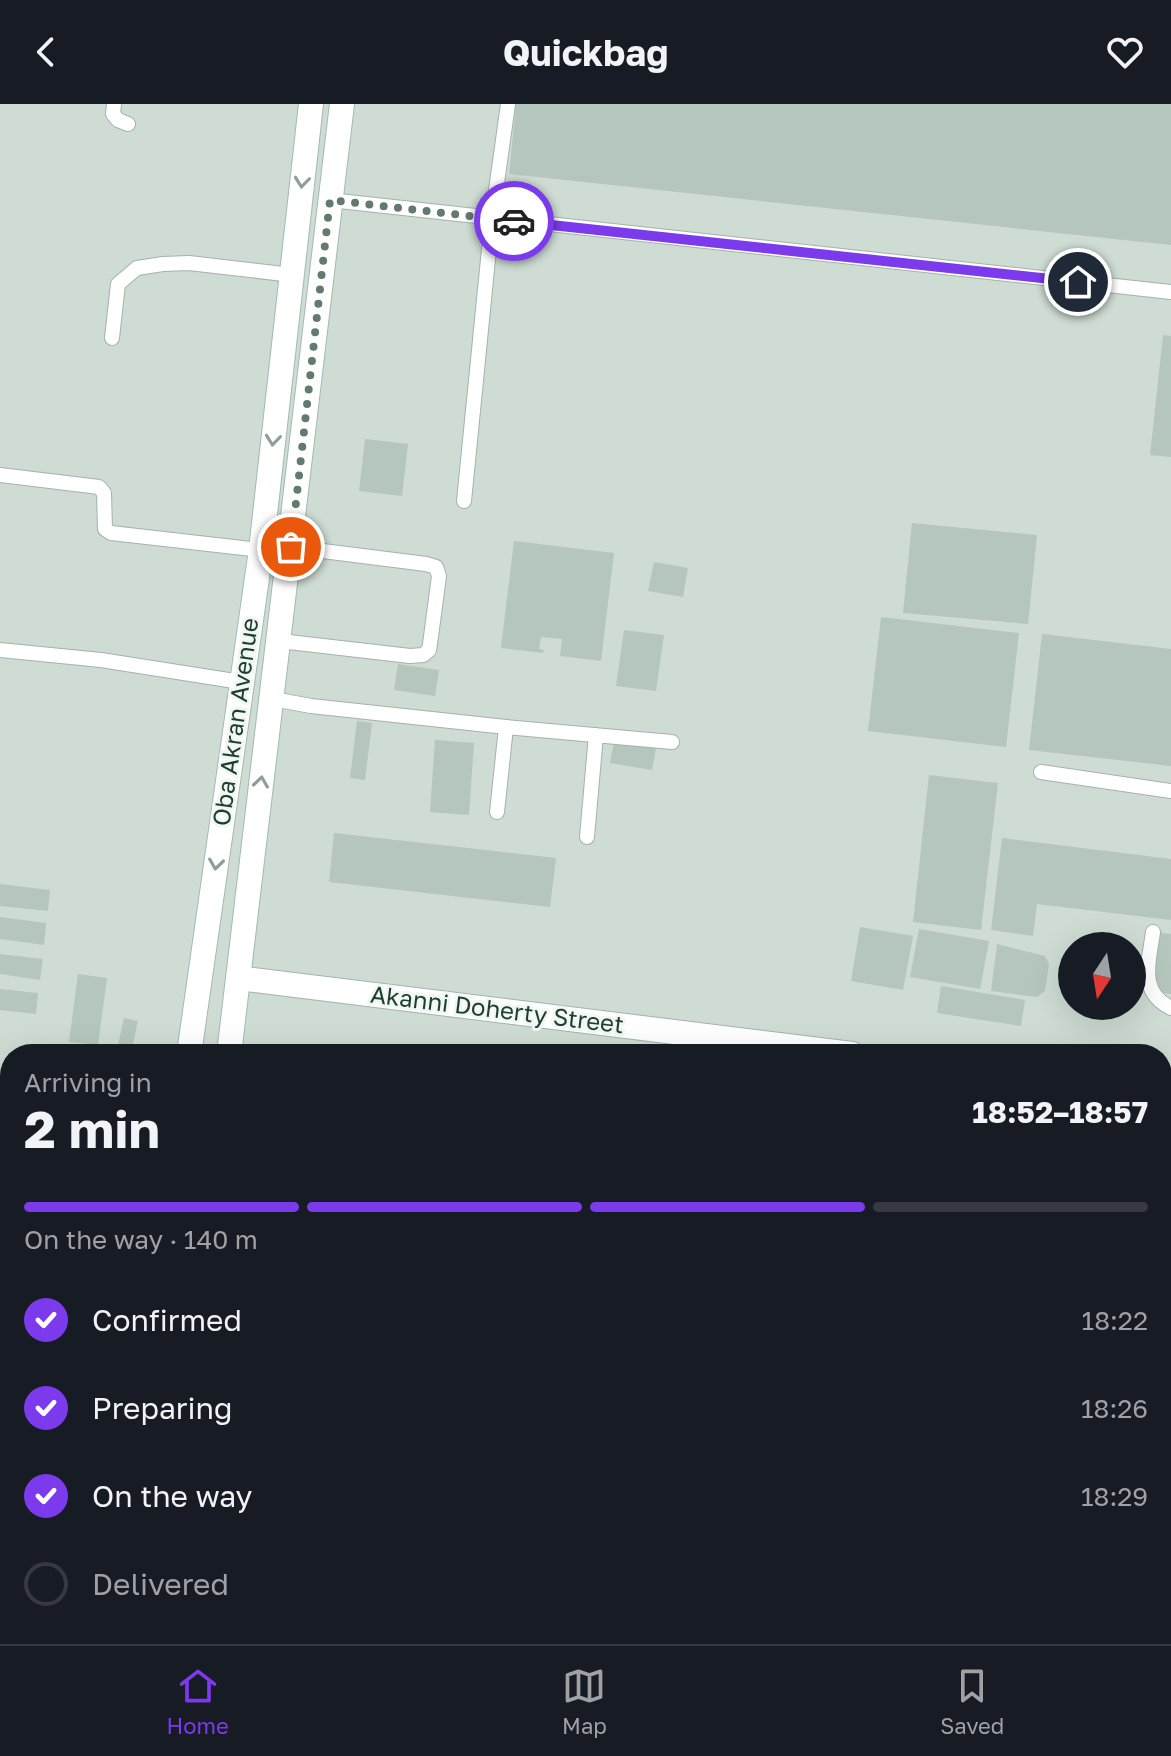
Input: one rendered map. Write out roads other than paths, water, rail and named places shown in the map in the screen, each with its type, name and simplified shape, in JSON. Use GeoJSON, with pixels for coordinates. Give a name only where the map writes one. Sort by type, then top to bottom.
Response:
{"type":"FeatureCollection","features":[{"type":"Feature","properties":{"kind":"main road","name":"Oba Akran Avenue"},"geometry":{"type":"LineString","coordinates":[[190,1044],[261,550],[311,104]]}},
{"type":"Feature","properties":{"kind":"main road","name":"Oba Akran Avenue"},"geometry":{"type":"LineString","coordinates":[[230,1044],[342,104]]}},
{"type":"Feature","properties":{"kind":"main road","name":"Akanni Doherty Street"},"geometry":{"type":"LineString","coordinates":[[238,978],[771,1044]]}},
{"type":"Feature","properties":{"kind":"lane"},"geometry":{"type":"LineString","coordinates":[[114,104],[113,114],[128,124]]}},
{"type":"Feature","properties":{"kind":"lane"},"geometry":{"type":"LineString","coordinates":[[464,501],[492,219],[508,104]]}},
{"type":"Feature","properties":{"kind":"lane"},"geometry":{"type":"LineString","coordinates":[[330,200],[1171,292]]}},
{"type":"Feature","properties":{"kind":"lane"},"geometry":{"type":"LineString","coordinates":[[112,338],[118,284],[137,268],[189,263],[292,275]]}},
{"type":"Feature","properties":{"kind":"lane"},"geometry":{"type":"LineString","coordinates":[[0,475],[99,487],[104,493],[105,529],[111,533],[261,550]]}},
{"type":"Feature","properties":{"kind":"lane"},"geometry":{"type":"LineString","coordinates":[[280,641],[423,655],[429,650],[439,576],[436,567],[426,564],[291,547]]}},
{"type":"Feature","properties":{"kind":"lane"},"geometry":{"type":"LineString","coordinates":[[0,650],[101,660],[241,682]]}},
{"type":"Feature","properties":{"kind":"lane"},"geometry":{"type":"LineString","coordinates":[[273,699],[311,706],[672,742]]}},
{"type":"Feature","properties":{"kind":"lane"},"geometry":{"type":"LineString","coordinates":[[497,812],[506,727]]}},
{"type":"Feature","properties":{"kind":"lane"},"geometry":{"type":"LineString","coordinates":[[587,837],[596,735]]}},
{"type":"Feature","properties":{"kind":"lane"},"geometry":{"type":"LineString","coordinates":[[1041,772],[1171,791]]}},
{"type":"Feature","properties":{"kind":"lane"},"geometry":{"type":"LineString","coordinates":[[1153,932],[1149,988],[1159,1002],[1171,1008]]}}]}
